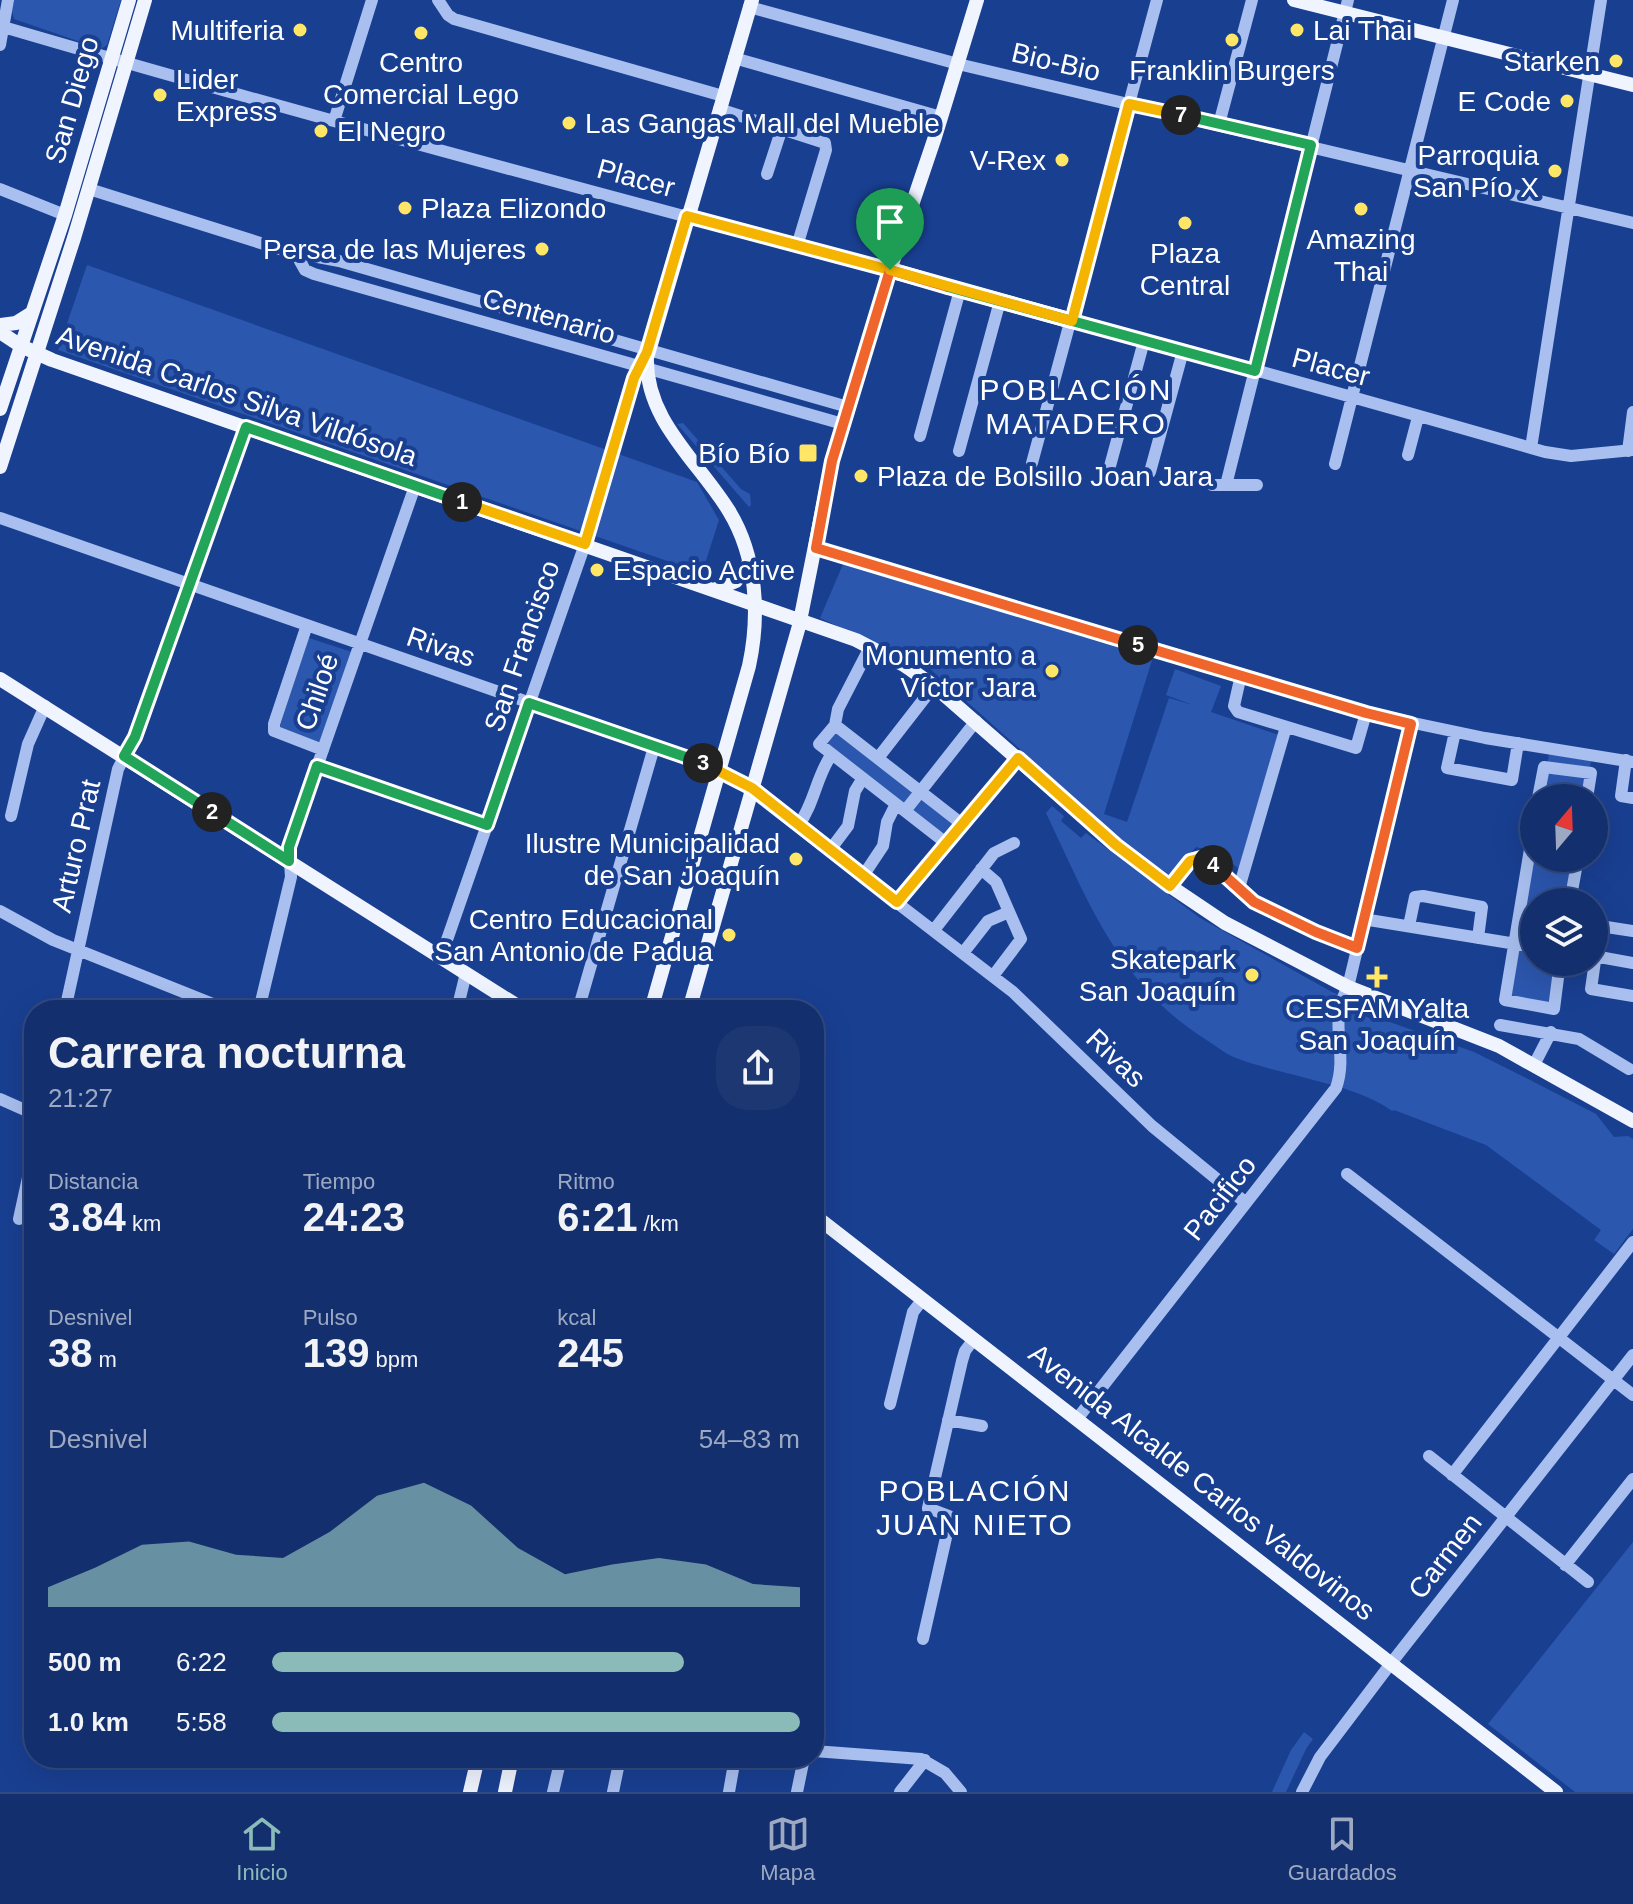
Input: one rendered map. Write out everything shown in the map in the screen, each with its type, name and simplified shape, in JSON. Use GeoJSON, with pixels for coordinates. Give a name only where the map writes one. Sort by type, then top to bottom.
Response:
{"type":"FeatureCollection","features":[{"type":"Feature","properties":{"kind":"main road","name":"San Diego"},"geometry":{"type":"LineString","coordinates":[[0,467],[89,189],[129,0]]}},
{"type":"Feature","properties":{"kind":"main road","name":"San Diego"},"geometry":{"type":"LineString","coordinates":[[0,409],[118,63],[145,0]]}},
{"type":"Feature","properties":{"kind":"main road"},"geometry":{"type":"LineString","coordinates":[[692,1000],[800,619],[832,461],[977,0]]}},
{"type":"Feature","properties":{"kind":"main road"},"geometry":{"type":"LineString","coordinates":[[1294,0],[1347,6],[1444,38],[1633,85]]}},
{"type":"Feature","properties":{"kind":"main road","name":"San Francisco"},"geometry":{"type":"LineString","coordinates":[[642,368],[750,4]]}},
{"type":"Feature","properties":{"kind":"main road"},"geometry":{"type":"LineString","coordinates":[[0,325],[16,323],[32,313]]}},
{"type":"Feature","properties":{"kind":"main road","name":"Avenida Carlos Silva Vildósola"},"geometry":{"type":"LineString","coordinates":[[0,332],[37,354],[783,613],[870,647],[934,686],[1116,845],[1170,886],[1266,946],[1348,987],[1484,1040],[1633,1121]]}},
{"type":"Feature","properties":{"kind":"main road"},"geometry":{"type":"LineString","coordinates":[[642,368],[661,415],[731,514],[741,535],[756,604],[749,666],[654,1000]]}},
{"type":"Feature","properties":{"kind":"main road"},"geometry":{"type":"LineString","coordinates":[[714,590],[736,581],[748,564]]}},
{"type":"Feature","properties":{"kind":"main road"},"geometry":{"type":"LineString","coordinates":[[755,631],[765,618],[783,613]]}},
{"type":"Feature","properties":{"kind":"main road"},"geometry":{"type":"LineString","coordinates":[[0,679],[508,1000]]}},
{"type":"Feature","properties":{"kind":"main road","name":"Avenida Alcalde Carlos Valdovinos"},"geometry":{"type":"LineString","coordinates":[[824,1223],[1556,1792]]}},
{"type":"Feature","properties":{"kind":"main road"},"geometry":{"type":"LineString","coordinates":[[470,1792],[476,1768]]}},
{"type":"Feature","properties":{"kind":"main road"},"geometry":{"type":"LineString","coordinates":[[505,1792],[510,1768]]}},
{"type":"Feature","properties":{"kind":"street"},"geometry":{"type":"LineString","coordinates":[[0,45],[8,0]]}},
{"type":"Feature","properties":{"kind":"street"},"geometry":{"type":"LineString","coordinates":[[334,121],[372,0]]}},
{"type":"Feature","properties":{"kind":"street"},"geometry":{"type":"LineString","coordinates":[[438,0],[454,19],[721,102],[782,128],[822,140],[826,145],[797,246]]}},
{"type":"Feature","properties":{"kind":"street"},"geometry":{"type":"LineString","coordinates":[[1032,463],[1157,0]]}},
{"type":"Feature","properties":{"kind":"street"},"geometry":{"type":"LineString","coordinates":[[1219,124],[1252,0]]}},
{"type":"Feature","properties":{"kind":"street"},"geometry":{"type":"LineString","coordinates":[[1335,464],[1453,0]]}},
{"type":"Feature","properties":{"kind":"street"},"geometry":{"type":"LineString","coordinates":[[1531,448],[1601,0]]}},
{"type":"Feature","properties":{"kind":"street","name":"Bio-Bio"},"geometry":{"type":"LineString","coordinates":[[750,4],[958,64],[1633,223]]}},
{"type":"Feature","properties":{"kind":"street"},"geometry":{"type":"LineString","coordinates":[[1257,485],[1219,485],[1255,371],[1347,6]]}},
{"type":"Feature","properties":{"kind":"street","name":"Placer"},"geometry":{"type":"LineString","coordinates":[[2,27],[118,63],[890,270],[1531,448],[1566,456],[1630,451]]}},
{"type":"Feature","properties":{"kind":"street"},"geometry":{"type":"LineString","coordinates":[[734,58],[941,117]]}},
{"type":"Feature","properties":{"kind":"street"},"geometry":{"type":"LineString","coordinates":[[767,174],[782,128]]}},
{"type":"Feature","properties":{"kind":"street"},"geometry":{"type":"LineString","coordinates":[[0,189],[65,215]]}},
{"type":"Feature","properties":{"kind":"street","name":"Centenario"},"geometry":{"type":"LineString","coordinates":[[89,189],[296,254],[339,261],[848,407]]}},
{"type":"Feature","properties":{"kind":"street","name":"Centenario"},"geometry":{"type":"LineString","coordinates":[[296,254],[305,270],[314,274],[843,424]]}},
{"type":"Feature","properties":{"kind":"street"},"geometry":{"type":"LineString","coordinates":[[920,436],[960,290]]}},
{"type":"Feature","properties":{"kind":"street"},"geometry":{"type":"LineString","coordinates":[[959,451],[1000,301]]}},
{"type":"Feature","properties":{"kind":"street"},"geometry":{"type":"LineString","coordinates":[[1110,466],[1144,341]]}},
{"type":"Feature","properties":{"kind":"street"},"geometry":{"type":"LineString","coordinates":[[1150,472],[1183,351]]}},
{"type":"Feature","properties":{"kind":"street","name":"San Francisco"},"geometry":{"type":"LineString","coordinates":[[441,957],[585,544],[642,368]]}},
{"type":"Feature","properties":{"kind":"street"},"geometry":{"type":"LineString","coordinates":[[1630,451],[1633,412]]}},
{"type":"Feature","properties":{"kind":"street"},"geometry":{"type":"LineString","coordinates":[[1408,455],[1418,417]]}},
{"type":"Feature","properties":{"kind":"street","name":"Arturo Prat"},"geometry":{"type":"LineString","coordinates":[[67,1000],[112,792],[124,756],[135,737],[246,427]]}},
{"type":"Feature","properties":{"kind":"street","name":"Chiloé"},"geometry":{"type":"LineString","coordinates":[[261,1000],[290,882],[289,847],[415,486]]}},
{"type":"Feature","properties":{"kind":"street","name":"Rivas"},"geometry":{"type":"LineString","coordinates":[[0,518],[720,770],[752,788],[1013,992],[1152,1126],[1246,1203]]}},
{"type":"Feature","properties":{"kind":"street"},"geometry":{"type":"LineString","coordinates":[[816,548],[1366,713],[1411,724],[1629,761],[1621,796],[1633,798]]}},
{"type":"Feature","properties":{"kind":"street"},"geometry":{"type":"LineString","coordinates":[[307,625],[274,731],[323,750]]}},
{"type":"Feature","properties":{"kind":"street"},"geometry":{"type":"LineString","coordinates":[[870,647],[838,709],[835,725],[819,744],[946,843]]}},
{"type":"Feature","properties":{"kind":"street"},"geometry":{"type":"LineString","coordinates":[[1241,675],[1234,706],[1238,712],[1286,727],[1356,748],[1366,713]]}},
{"type":"Feature","properties":{"kind":"street"},"geometry":{"type":"LineString","coordinates":[[878,758],[934,686]]}},
{"type":"Feature","properties":{"kind":"street"},"geometry":{"type":"LineString","coordinates":[[11,816],[28,744],[45,706]]}},
{"type":"Feature","properties":{"kind":"street"},"geometry":{"type":"LineString","coordinates":[[863,876],[883,846],[887,822],[921,792],[976,721]]}},
{"type":"Feature","properties":{"kind":"street","name":"Pacifico"},"geometry":{"type":"LineString","coordinates":[[1077,1419],[1336,1088],[1342,1066],[1337,1018],[1348,987],[1411,724]]}},
{"type":"Feature","properties":{"kind":"street"},"geometry":{"type":"LineString","coordinates":[[835,725],[962,824]]}},
{"type":"Feature","properties":{"kind":"street"},"geometry":{"type":"LineString","coordinates":[[1239,888],[1286,727]]}},
{"type":"Feature","properties":{"kind":"street"},"geometry":{"type":"LineString","coordinates":[[1455,732],[1447,768],[1512,780],[1518,743]]}},
{"type":"Feature","properties":{"kind":"street"},"geometry":{"type":"LineString","coordinates":[[581,1000],[654,747]]}},
{"type":"Feature","properties":{"kind":"street"},"geometry":{"type":"LineString","coordinates":[[798,826],[812,804],[824,766],[832,754]]}},
{"type":"Feature","properties":{"kind":"street"},"geometry":{"type":"LineString","coordinates":[[897,902],[1018,758]]}},
{"type":"Feature","properties":{"kind":"street"},"geometry":{"type":"LineString","coordinates":[[317,766],[487,825]]}},
{"type":"Feature","properties":{"kind":"street"},"geometry":{"type":"LineString","coordinates":[[1541,784],[1544,767],[1591,773],[1589,784]]}},
{"type":"Feature","properties":{"kind":"street"},"geometry":{"type":"LineString","coordinates":[[830,850],[848,826],[855,791],[863,778]]}},
{"type":"Feature","properties":{"kind":"street"},"geometry":{"type":"LineString","coordinates":[[934,930],[994,853],[1014,843]]}},
{"type":"Feature","properties":{"kind":"street"},"geometry":{"type":"LineString","coordinates":[[1170,886],[1190,861],[1201,858],[1254,902],[1357,948]]}},
{"type":"Feature","properties":{"kind":"street"},"geometry":{"type":"LineString","coordinates":[[981,869],[996,882],[1021,939],[993,976]]}},
{"type":"Feature","properties":{"kind":"street"},"geometry":{"type":"LineString","coordinates":[[1526,872],[1505,1000],[1554,1009],[1558,976]]}},
{"type":"Feature","properties":{"kind":"street"},"geometry":{"type":"LineString","coordinates":[[1409,926],[1415,897],[1423,896],[1482,907],[1478,938]]}},
{"type":"Feature","properties":{"kind":"street"},"geometry":{"type":"LineString","coordinates":[[0,911],[78,950],[203,1000]]}},
{"type":"Feature","properties":{"kind":"street"},"geometry":{"type":"LineString","coordinates":[[963,953],[988,921],[1009,912]]}},
{"type":"Feature","properties":{"kind":"street"},"geometry":{"type":"LineString","coordinates":[[1363,919],[1520,944]]}},
{"type":"Feature","properties":{"kind":"street"},"geometry":{"type":"LineString","coordinates":[[1608,927],[1633,931]]}},
{"type":"Feature","properties":{"kind":"street"},"geometry":{"type":"LineString","coordinates":[[1608,959],[1633,963]]}},
{"type":"Feature","properties":{"kind":"street"},"geometry":{"type":"LineString","coordinates":[[459,1000],[466,973]]}},
{"type":"Feature","properties":{"kind":"street"},"geometry":{"type":"LineString","coordinates":[[1593,976],[1591,989],[1633,996]]}},
{"type":"Feature","properties":{"kind":"street"},"geometry":{"type":"LineString","coordinates":[[1500,1025],[1579,1039],[1629,1069]]}},
{"type":"Feature","properties":{"kind":"street"},"geometry":{"type":"LineString","coordinates":[[1534,1065],[1551,1032]]}},
{"type":"Feature","properties":{"kind":"street"},"geometry":{"type":"LineString","coordinates":[[0,1099],[24,1110]]}},
{"type":"Feature","properties":{"kind":"street"},"geometry":{"type":"LineString","coordinates":[[1347,1174],[1633,1395]]}},
{"type":"Feature","properties":{"kind":"street"},"geometry":{"type":"LineString","coordinates":[[19,1219],[24,1196]]}},
{"type":"Feature","properties":{"kind":"street"},"geometry":{"type":"LineString","coordinates":[[1452,1475],[1633,1242]]}},
{"type":"Feature","properties":{"kind":"street"},"geometry":{"type":"LineString","coordinates":[[890,1404],[913,1312],[923,1299]]}},
{"type":"Feature","properties":{"kind":"street"},"geometry":{"type":"LineString","coordinates":[[923,1639],[950,1520],[949,1516],[928,1508],[965,1351],[974,1339]]}},
{"type":"Feature","properties":{"kind":"street","name":"Carmen"},"geometry":{"type":"LineString","coordinates":[[1302,1792],[1320,1757],[1633,1355]]}},
{"type":"Feature","properties":{"kind":"street"},"geometry":{"type":"LineString","coordinates":[[948,1420],[982,1426]]}},
{"type":"Feature","properties":{"kind":"street"},"geometry":{"type":"LineString","coordinates":[[1429,1456],[1588,1582]]}},
{"type":"Feature","properties":{"kind":"street"},"geometry":{"type":"LineString","coordinates":[[1565,1565],[1633,1479]]}},
{"type":"Feature","properties":{"kind":"street"},"geometry":{"type":"LineString","coordinates":[[824,1751],[902,1755],[925,1760],[945,1773],[961,1792]]}},
{"type":"Feature","properties":{"kind":"street"},"geometry":{"type":"LineString","coordinates":[[900,1792],[925,1760]]}},
{"type":"Feature","properties":{"kind":"street"},"geometry":{"type":"LineString","coordinates":[[553,1792],[559,1768]]}},
{"type":"Feature","properties":{"kind":"street"},"geometry":{"type":"LineString","coordinates":[[613,1792],[618,1768]]}},
{"type":"Feature","properties":{"kind":"street"},"geometry":{"type":"LineString","coordinates":[[729,1792],[733,1768]]}},
{"type":"Feature","properties":{"kind":"street"},"geometry":{"type":"LineString","coordinates":[[797,1792],[802,1768]]}},
{"type":"Feature","properties":{"kind":"shaded area"},"geometry":{"type":"Polygon","coordinates":[[[14,0],[121,0],[107,45],[101,49],[14,19],[14,0]]]}},
{"type":"Feature","properties":{"kind":"shaded area"},"geometry":{"type":"Polygon","coordinates":[[[87,265],[697,482],[719,520],[702,573],[58,350],[87,265]]]}},
{"type":"Feature","properties":{"kind":"shaded area"},"geometry":{"type":"Polygon","coordinates":[[[683,423],[741,489],[750,494],[749,507],[677,424],[683,423]]]}},
{"type":"Feature","properties":{"kind":"shaded area"},"geometry":{"type":"Polygon","coordinates":[[[844,562],[1153,657],[1104,814],[1127,822],[1169,698],[1193,705],[1166,695],[1175,669],[1221,686],[1211,712],[1279,735],[1239,869],[1221,854],[1196,847],[1171,876],[1131,848],[929,668],[820,618],[844,562]]]}},
{"type":"Feature","properties":{"kind":"shaded area"},"geometry":{"type":"Polygon","coordinates":[[[309,638],[352,652],[319,744],[279,729],[309,638]]]}},
{"type":"Feature","properties":{"kind":"shaded area"},"geometry":{"type":"Polygon","coordinates":[[[834,727],[955,822],[942,838],[821,744],[834,727]]]}},
{"type":"Feature","properties":{"kind":"shaded area"},"geometry":{"type":"Polygon","coordinates":[[[1549,754],[1591,761],[1587,784],[1544,784],[1549,754]]]}},
{"type":"Feature","properties":{"kind":"shaded area"},"geometry":{"type":"Polygon","coordinates":[[[1052,806],[1064,816],[1061,821],[1081,838],[1086,833],[1200,918],[1332,992],[1360,1003],[1357,1013],[1474,1052],[1596,1114],[1614,1137],[1628,1136],[1633,1139],[1633,1229],[1614,1254],[1594,1240],[1601,1230],[1486,1145],[1392,1111],[1339,1087],[1236,1058],[1175,1017],[1128,967],[1109,939],[1046,813],[1052,806]]]}},
{"type":"Feature","properties":{"kind":"shaded area"},"geometry":{"type":"Polygon","coordinates":[[[1532,872],[1572,872],[1570,888],[1529,888],[1532,872]]]}},
{"type":"Feature","properties":{"kind":"shaded area"},"geometry":{"type":"Polygon","coordinates":[[[1520,944],[1520,976],[1556,976],[1553,1006],[1511,999],[1520,944]]]}},
{"type":"Feature","properties":{"kind":"shaded area"},"geometry":{"type":"Polygon","coordinates":[[[1633,1542],[1633,1792],[1575,1792],[1488,1724],[1633,1542]]]}},
{"type":"Feature","properties":{"kind":"shaded area"},"geometry":{"type":"Polygon","coordinates":[[[1304,1732],[1313,1739],[1286,1792],[1272,1792],[1291,1750],[1304,1732]]]}},
{"type":"Feature","properties":{"kind":"place","name":"Multiferia"},"geometry":{"type":"Point","coordinates":[300,30]}},
{"type":"Feature","properties":{"kind":"place","name":"Lai Thai"},"geometry":{"type":"Point","coordinates":[1297,30]}},
{"type":"Feature","properties":{"kind":"place","name":"Centro Comercial Lego"},"geometry":{"type":"Point","coordinates":[421,33]}},
{"type":"Feature","properties":{"kind":"place","name":"Franklin Burgers"},"geometry":{"type":"Point","coordinates":[1232,40]}},
{"type":"Feature","properties":{"kind":"place","name":"Starken"},"geometry":{"type":"Point","coordinates":[1616,61]}},
{"type":"Feature","properties":{"kind":"place","name":"Lider Express"},"geometry":{"type":"Point","coordinates":[160,95]}},
{"type":"Feature","properties":{"kind":"place","name":"E Code"},"geometry":{"type":"Point","coordinates":[1567,101]}},
{"type":"Feature","properties":{"kind":"place","name":"Las Gangas Mall del Mueble"},"geometry":{"type":"Point","coordinates":[569,123]}},
{"type":"Feature","properties":{"kind":"place","name":"El Negro"},"geometry":{"type":"Point","coordinates":[321,131]}},
{"type":"Feature","properties":{"kind":"place","name":"V-Rex"},"geometry":{"type":"Point","coordinates":[1062,160]}},
{"type":"Feature","properties":{"kind":"place","name":"Parroquia San Pío X"},"geometry":{"type":"Point","coordinates":[1555,171]}},
{"type":"Feature","properties":{"kind":"place","name":"Plaza Elizondo"},"geometry":{"type":"Point","coordinates":[405,208]}},
{"type":"Feature","properties":{"kind":"place","name":"Amazing Thai"},"geometry":{"type":"Point","coordinates":[1361,209]}},
{"type":"Feature","properties":{"kind":"place","name":"Plaza Central"},"geometry":{"type":"Point","coordinates":[1185,223]}},
{"type":"Feature","properties":{"kind":"place","name":"Persa de las Mujeres"},"geometry":{"type":"Point","coordinates":[542,249]}},
{"type":"Feature","properties":{"kind":"place","name":"Bío Bío"},"geometry":{"type":"Point","coordinates":[808,453]}},
{"type":"Feature","properties":{"kind":"place","name":"Plaza de Bolsillo Joan Jara"},"geometry":{"type":"Point","coordinates":[861,476]}},
{"type":"Feature","properties":{"kind":"place","name":"Espacio Active"},"geometry":{"type":"Point","coordinates":[597,570]}},
{"type":"Feature","properties":{"kind":"place","name":"Monumento a Víctor Jara"},"geometry":{"type":"Point","coordinates":[1052,671]}},
{"type":"Feature","properties":{"kind":"place","name":"Ilustre Municipalidad de San Joaquín"},"geometry":{"type":"Point","coordinates":[796,859]}},
{"type":"Feature","properties":{"kind":"place","name":"Centro Educacional San Antonio de Padua"},"geometry":{"type":"Point","coordinates":[729,935]}},
{"type":"Feature","properties":{"kind":"place","name":"Skatepark San Joaquín"},"geometry":{"type":"Point","coordinates":[1252,975]}},
{"type":"Feature","properties":{"kind":"place","name":"CESFAM Yalta San Joaquín"},"geometry":{"type":"Point","coordinates":[1377,977]}},
{"type":"Feature","properties":{"kind":"district","name":"POBLACIÓN MATADERO"},"geometry":{"type":"Point","coordinates":[1076,406]}},
{"type":"Feature","properties":{"kind":"district","name":"POBLACIÓN JUAN NIETO"},"geometry":{"type":"Point","coordinates":[975,1507]}},
{"type":"Feature","properties":{"kind":"route"},"geometry":{"type":"LineString","coordinates":[[890,270],[687,216],[647,352],[634,378],[585,544],[246,427],[135,737],[124,756],[289,861],[289,847],[317,766],[487,825],[529,703],[711,766],[736,779],[752,788],[897,902],[1018,758],[1116,845],[1170,886],[1190,861],[1206,859],[1254,902],[1357,948],[1411,724],[816,548],[832,461],[890,270],[1255,371],[1311,145],[1129,104],[1072,321],[890,270]]}}]}
